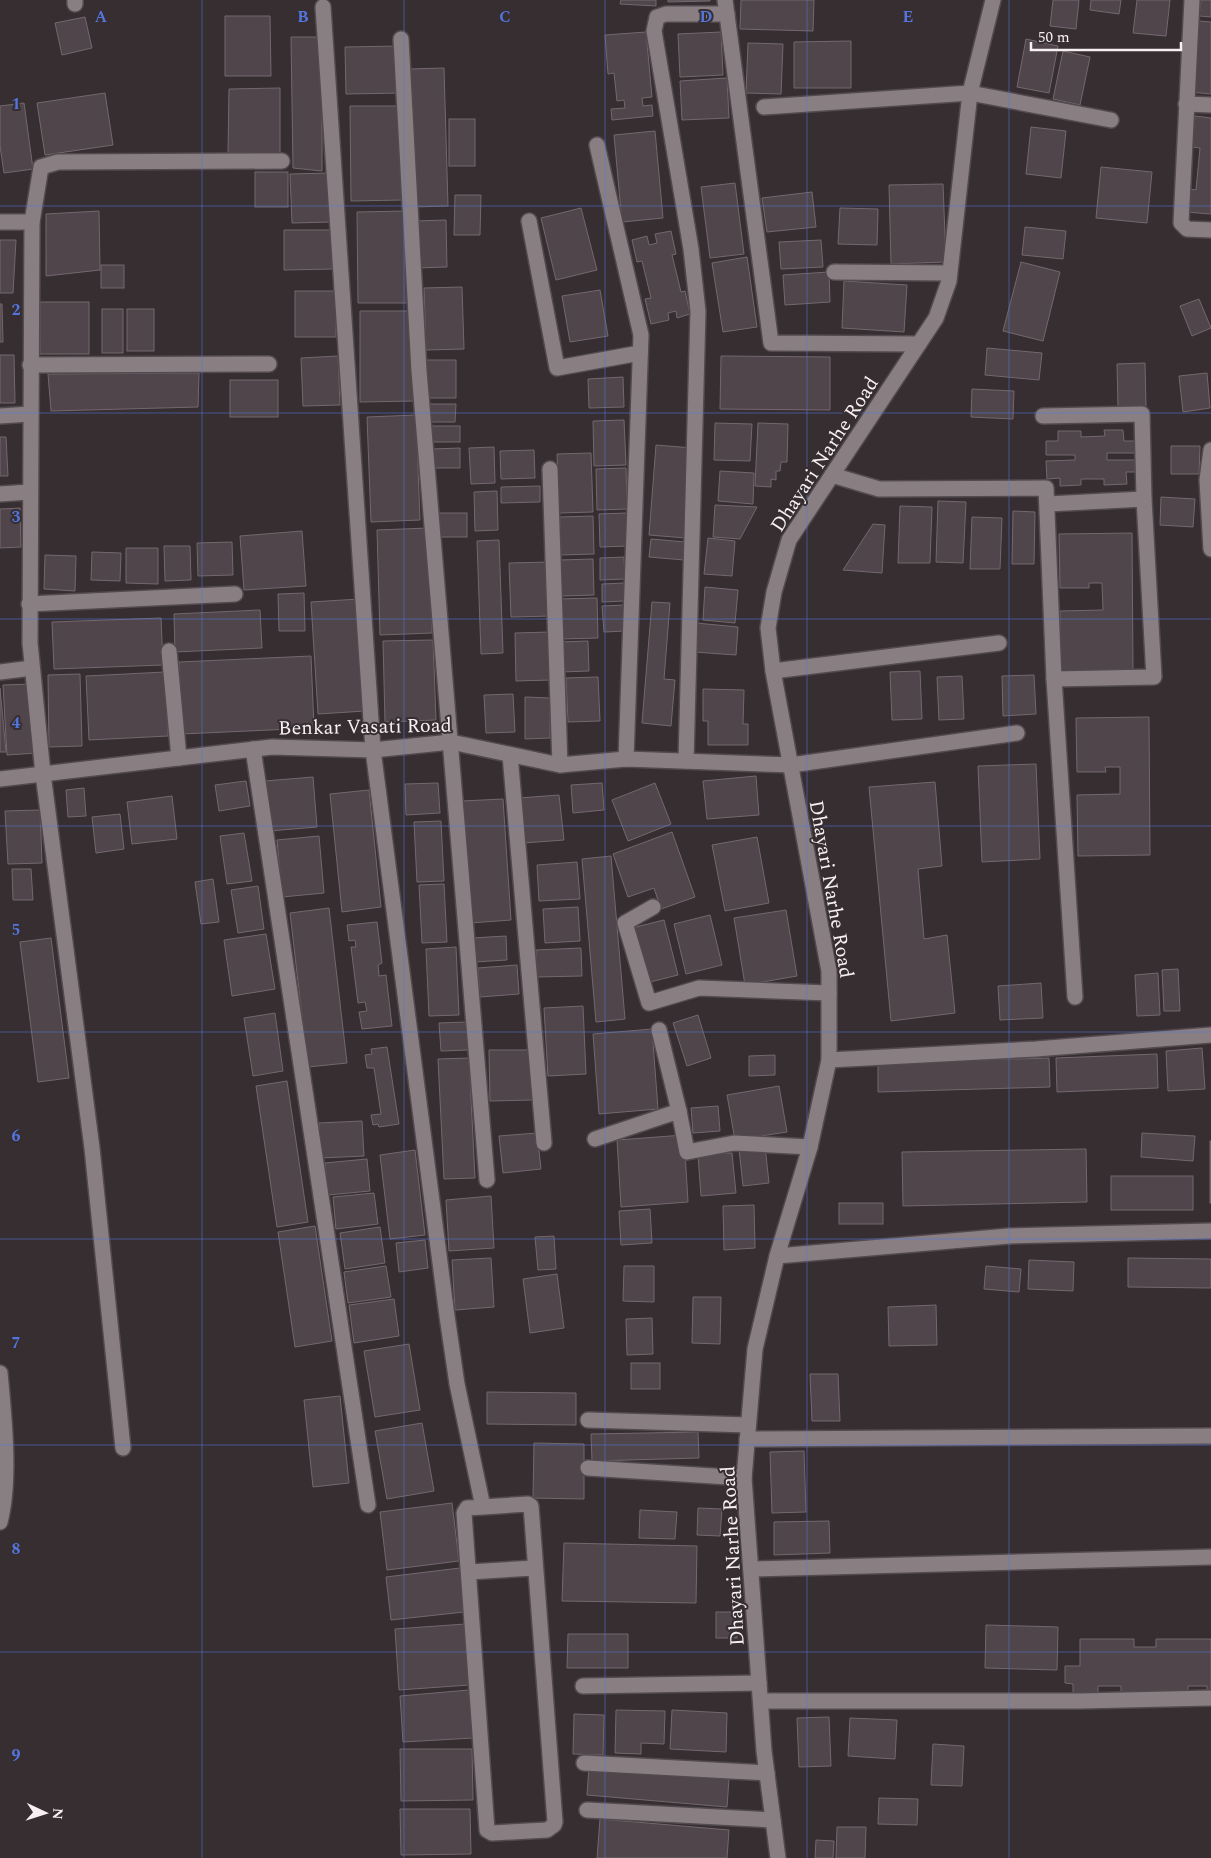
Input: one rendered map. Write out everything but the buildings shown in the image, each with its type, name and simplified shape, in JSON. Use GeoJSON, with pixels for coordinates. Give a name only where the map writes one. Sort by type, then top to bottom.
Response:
{"type":"FeatureCollection","features":[{"type":"Feature","properties":{"kind":"street","name":"Dhayari Narhe Road"},"geometry":{"type":"LineString","coordinates":[[778,1858],[767,1773],[744,1478],[755,1349],[777,1256],[810,1147],[830,1060],[829,971],[774,671],[768,628],[774,592],[789,540],[936,318],[949,281],[970,94],[993,0]]}},
{"type":"Feature","properties":{"kind":"street"},"geometry":{"type":"LineString","coordinates":[[1192,0],[1181,223],[1186,229],[1211,230]]}},
{"type":"Feature","properties":{"kind":"street"},"geometry":{"type":"LineString","coordinates":[[323,7],[373,750],[447,1316],[457,1384],[483,1507]]}},
{"type":"Feature","properties":{"kind":"street"},"geometry":{"type":"LineString","coordinates":[[686,761],[698,311],[691,249],[654,31],[657,17],[666,14],[726,7],[771,343],[919,344]]}},
{"type":"Feature","properties":{"kind":"street"},"geometry":{"type":"LineString","coordinates":[[401,39],[419,371],[487,1180]]}},
{"type":"Feature","properties":{"kind":"street"},"geometry":{"type":"LineString","coordinates":[[764,108],[970,94],[1111,120]]}},
{"type":"Feature","properties":{"kind":"street"},"geometry":{"type":"LineString","coordinates":[[1186,104],[1211,105]]}},
{"type":"Feature","properties":{"kind":"street"},"geometry":{"type":"LineString","coordinates":[[598,145],[641,335],[626,759]]}},
{"type":"Feature","properties":{"kind":"street"},"geometry":{"type":"LineString","coordinates":[[123,1448],[92,1148],[43,774],[32,668],[29,604],[29,492],[32,222],[41,166],[58,162],[282,161]]}},
{"type":"Feature","properties":{"kind":"street"},"geometry":{"type":"LineString","coordinates":[[529,221],[558,368],[640,353]]}},
{"type":"Feature","properties":{"kind":"street"},"geometry":{"type":"LineString","coordinates":[[0,222],[32,222]]}},
{"type":"Feature","properties":{"kind":"street"},"geometry":{"type":"LineString","coordinates":[[834,272],[949,274]]}},
{"type":"Feature","properties":{"kind":"street"},"geometry":{"type":"LineString","coordinates":[[30,365],[269,364]]}},
{"type":"Feature","properties":{"kind":"street"},"geometry":{"type":"LineString","coordinates":[[0,416],[30,414]]}},
{"type":"Feature","properties":{"kind":"street"},"geometry":{"type":"LineString","coordinates":[[1043,416],[1142,414],[1144,499],[1154,677],[1054,679]]}},
{"type":"Feature","properties":{"kind":"street"},"geometry":{"type":"LineString","coordinates":[[1211,450],[1207,480],[1211,550]]}},
{"type":"Feature","properties":{"kind":"street"},"geometry":{"type":"LineString","coordinates":[[550,469],[560,765]]}},
{"type":"Feature","properties":{"kind":"street"},"geometry":{"type":"LineString","coordinates":[[832,475],[879,489],[1046,488],[1054,679],[1075,997]]}},
{"type":"Feature","properties":{"kind":"street"},"geometry":{"type":"LineString","coordinates":[[0,494],[29,492]]}},
{"type":"Feature","properties":{"kind":"street"},"geometry":{"type":"LineString","coordinates":[[1048,504],[1144,499]]}},
{"type":"Feature","properties":{"kind":"street"},"geometry":{"type":"LineString","coordinates":[[29,604],[235,594]]}},
{"type":"Feature","properties":{"kind":"street"},"geometry":{"type":"LineString","coordinates":[[774,671],[999,643]]}},
{"type":"Feature","properties":{"kind":"street"},"geometry":{"type":"LineString","coordinates":[[169,652],[179,758]]}},
{"type":"Feature","properties":{"kind":"street"},"geometry":{"type":"LineString","coordinates":[[0,672],[32,668]]}},
{"type":"Feature","properties":{"kind":"street","name":"Benkar Vasati Road"},"geometry":{"type":"LineString","coordinates":[[0,778],[272,747],[373,750],[451,742],[560,765],[626,759],[791,765],[1017,733]]}},
{"type":"Feature","properties":{"kind":"street"},"geometry":{"type":"LineString","coordinates":[[253,749],[368,1506]]}},
{"type":"Feature","properties":{"kind":"street"},"geometry":{"type":"LineString","coordinates":[[510,755],[544,1143]]}},
{"type":"Feature","properties":{"kind":"street"},"geometry":{"type":"LineString","coordinates":[[653,907],[624,923],[649,1003],[699,988],[829,993]]}},
{"type":"Feature","properties":{"kind":"street"},"geometry":{"type":"LineString","coordinates":[[660,1030],[687,1152],[734,1143],[810,1147]]}},
{"type":"Feature","properties":{"kind":"street"},"geometry":{"type":"LineString","coordinates":[[830,1060],[1036,1049],[1211,1035]]}},
{"type":"Feature","properties":{"kind":"street"},"geometry":{"type":"LineString","coordinates":[[595,1139],[679,1111]]}},
{"type":"Feature","properties":{"kind":"street"},"geometry":{"type":"LineString","coordinates":[[777,1256],[1008,1236],[1211,1231]]}},
{"type":"Feature","properties":{"kind":"street"},"geometry":{"type":"LineString","coordinates":[[0,1373],[4,1445],[4,1489],[0,1522]]}},
{"type":"Feature","properties":{"kind":"street"},"geometry":{"type":"LineString","coordinates":[[588,1420],[748,1432],[1211,1436]]}},
{"type":"Feature","properties":{"kind":"street"},"geometry":{"type":"LineString","coordinates":[[588,1468],[744,1478]]}},
{"type":"Feature","properties":{"kind":"street"},"geometry":{"type":"LineString","coordinates":[[530,1505],[555,1822],[554,1826],[548,1830],[492,1833],[487,1830],[464,1513],[467,1508],[483,1507],[530,1505]]}},
{"type":"Feature","properties":{"kind":"street"},"geometry":{"type":"LineString","coordinates":[[751,1569],[1211,1557]]}},
{"type":"Feature","properties":{"kind":"street"},"geometry":{"type":"LineString","coordinates":[[469,1572],[534,1568]]}},
{"type":"Feature","properties":{"kind":"street"},"geometry":{"type":"LineString","coordinates":[[583,1686],[759,1683]]}},
{"type":"Feature","properties":{"kind":"street"},"geometry":{"type":"LineString","coordinates":[[761,1701],[1081,1701],[1211,1698]]}},
{"type":"Feature","properties":{"kind":"street"},"geometry":{"type":"LineString","coordinates":[[584,1763],[767,1773]]}},
{"type":"Feature","properties":{"kind":"street"},"geometry":{"type":"LineString","coordinates":[[587,1810],[773,1820]]}}]}
